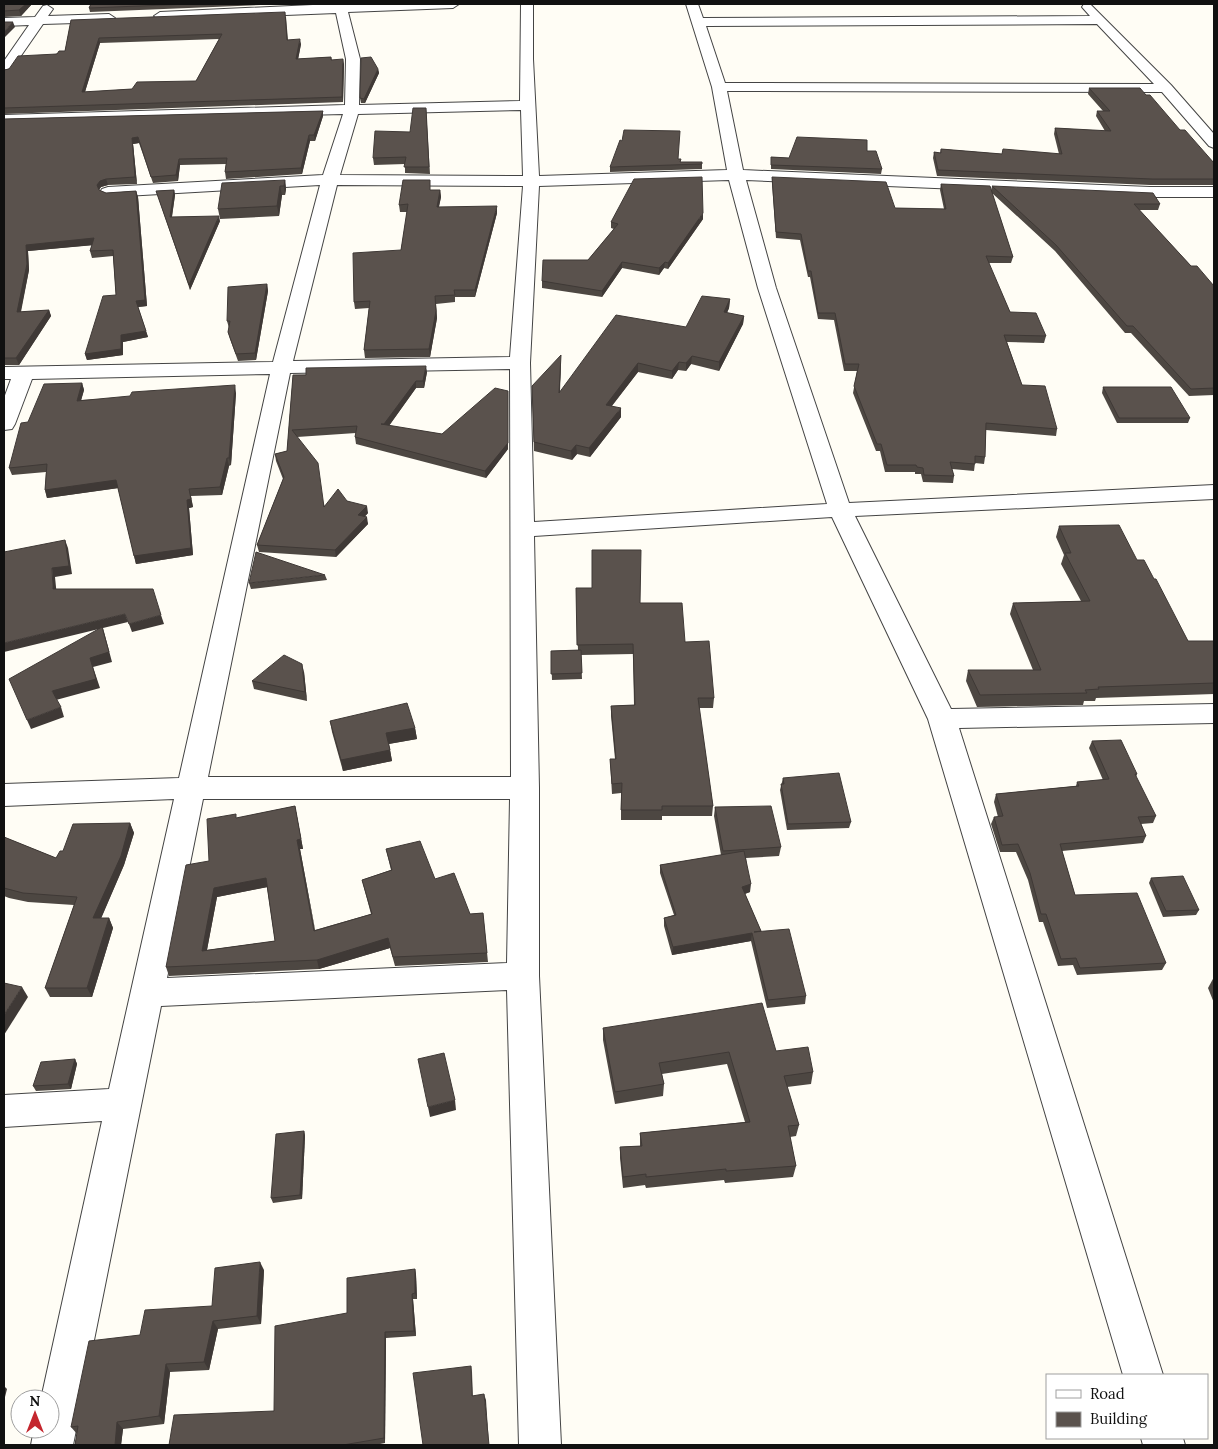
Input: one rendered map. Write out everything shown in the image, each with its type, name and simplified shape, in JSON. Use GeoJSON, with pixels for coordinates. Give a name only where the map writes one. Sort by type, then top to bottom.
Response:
{"type":"FeatureCollection","features":[{"type":"Feature","properties":{"kind":"street"},"geometry":{"type":"LineString","coordinates":[[4,70],[50,4]]}},
{"type":"Feature","properties":{"kind":"street"},"geometry":{"type":"LineString","coordinates":[[144,17],[340,7],[453,4]]}},
{"type":"Feature","properties":{"kind":"street"},"geometry":{"type":"LineString","coordinates":[[527,4],[527,105],[531,181],[520,362],[524,530],[525,788],[523,976],[540,1445]]}},
{"type":"Feature","properties":{"kind":"street"},"geometry":{"type":"LineString","coordinates":[[1086,4],[1166,88],[1214,143]]}},
{"type":"Feature","properties":{"kind":"street"},"geometry":{"type":"LineString","coordinates":[[52,1445],[282,366],[330,180],[352,108],[353,59],[340,7]]}},
{"type":"Feature","properties":{"kind":"street"},"geometry":{"type":"LineString","coordinates":[[1100,20],[695,13],[719,87],[736,175],[767,288],[840,510],[942,719],[1143,1374]]}},
{"type":"Feature","properties":{"kind":"street"},"geometry":{"type":"LineString","coordinates":[[4,22],[124,18]]}},
{"type":"Feature","properties":{"kind":"street"},"geometry":{"type":"LineString","coordinates":[[719,87],[1166,88]]}},
{"type":"Feature","properties":{"kind":"street"},"geometry":{"type":"LineString","coordinates":[[4,119],[352,108],[527,105]]}},
{"type":"Feature","properties":{"kind":"street"},"geometry":{"type":"LineString","coordinates":[[108,192],[330,180],[531,181],[736,175],[1150,192],[1214,192]]}},
{"type":"Feature","properties":{"kind":"street"},"geometry":{"type":"LineString","coordinates":[[4,372],[520,362]]}},
{"type":"Feature","properties":{"kind":"street"},"geometry":{"type":"LineString","coordinates":[[4,424],[24,372]]}},
{"type":"Feature","properties":{"kind":"street"},"geometry":{"type":"LineString","coordinates":[[524,530],[840,510],[1214,492]]}},
{"type":"Feature","properties":{"kind":"street"},"geometry":{"type":"LineString","coordinates":[[942,719],[1214,713]]}},
{"type":"Feature","properties":{"kind":"street"},"geometry":{"type":"LineString","coordinates":[[4,795],[192,788],[525,788]]}},
{"type":"Feature","properties":{"kind":"street"},"geometry":{"type":"LineString","coordinates":[[147,993],[523,976]]}},
{"type":"Feature","properties":{"kind":"street"},"geometry":{"type":"LineString","coordinates":[[4,1111],[125,1104]]}},
{"type":"Feature","properties":{"kind":"building"},"geometry":{"type":"Polygon","coordinates":[[[4,4],[26,4],[19,10],[4,11],[4,4]]]}},
{"type":"Feature","properties":{"kind":"building"},"geometry":{"type":"Polygon","coordinates":[[[91,4],[190,4],[89,8],[91,4]]]}},
{"type":"Feature","properties":{"kind":"building"},"geometry":{"type":"Polygon","coordinates":[[[285,12],[287,40],[300,39],[296,59],[331,57],[331,60],[343,59],[342,97],[4,108],[4,70],[9,69],[18,56],[57,54],[59,51],[65,51],[71,20],[285,12]],[[222,34],[99,38],[82,92],[132,89],[137,82],[196,81],[222,34]]]}},
{"type":"Feature","properties":{"kind":"building"},"geometry":{"type":"Polygon","coordinates":[[[4,22],[13,22],[4,32],[4,22]]]}},
{"type":"Feature","properties":{"kind":"building"},"geometry":{"type":"Polygon","coordinates":[[[371,57],[378,69],[364,99],[360,98],[361,58],[371,57]]]}},
{"type":"Feature","properties":{"kind":"building"},"geometry":{"type":"Polygon","coordinates":[[[1089,88],[1140,88],[1146,95],[1150,95],[1180,130],[1185,130],[1214,163],[1214,179],[1152,179],[938,170],[934,152],[941,153],[941,149],[1002,154],[1003,149],[1062,154],[1055,128],[1111,131],[1097,111],[1110,111],[1089,88]]]}},
{"type":"Feature","properties":{"kind":"building"},"geometry":{"type":"Polygon","coordinates":[[[413,108],[426,108],[429,167],[404,167],[406,157],[373,158],[375,131],[410,132],[413,108]]]}},
{"type":"Feature","properties":{"kind":"building"},"geometry":{"type":"Polygon","coordinates":[[[323,111],[314,135],[309,135],[301,168],[225,172],[227,158],[179,159],[176,175],[151,177],[138,137],[132,138],[135,177],[106,179],[100,181],[97,185],[99,190],[106,193],[136,191],[145,300],[136,301],[146,331],[121,335],[121,349],[85,354],[103,296],[116,295],[113,250],[90,251],[94,238],[26,245],[27,264],[17,312],[49,310],[16,358],[4,358],[4,119],[323,111]]]}},
{"type":"Feature","properties":{"kind":"building"},"geometry":{"type":"Polygon","coordinates":[[[624,130],[680,131],[678,159],[681,159],[680,162],[702,162],[702,164],[610,167],[620,140],[622,141],[624,130]]]}},
{"type":"Feature","properties":{"kind":"building"},"geometry":{"type":"Polygon","coordinates":[[[797,137],[867,140],[867,151],[876,151],[882,169],[771,165],[771,157],[789,158],[797,137]]]}},
{"type":"Feature","properties":{"kind":"building"},"geometry":{"type":"Polygon","coordinates":[[[702,177],[703,213],[668,263],[665,262],[659,268],[622,262],[602,291],[542,281],[543,260],[588,260],[618,224],[611,222],[634,179],[702,177]]]}},
{"type":"Feature","properties":{"kind":"building"},"geometry":{"type":"Polygon","coordinates":[[[772,177],[886,182],[895,208],[946,209],[941,184],[990,186],[1013,257],[986,256],[1010,312],[1036,313],[1046,336],[1004,335],[1022,385],[1045,386],[1057,429],[986,423],[985,457],[975,456],[975,464],[950,462],[954,476],[924,475],[923,468],[916,465],[887,465],[881,444],[877,444],[854,386],[859,364],[845,364],[835,313],[818,313],[811,271],[808,271],[801,234],[776,232],[772,177]]]}},
{"type":"Feature","properties":{"kind":"building"},"geometry":{"type":"Polygon","coordinates":[[[285,180],[284,186],[280,186],[277,206],[218,209],[222,183],[285,180]]]}},
{"type":"Feature","properties":{"kind":"building"},"geometry":{"type":"Polygon","coordinates":[[[403,180],[430,180],[430,190],[440,190],[437,207],[497,206],[475,290],[454,290],[455,295],[435,296],[436,311],[429,349],[364,350],[370,301],[354,302],[353,253],[401,250],[408,204],[399,205],[403,180]]]}},
{"type":"Feature","properties":{"kind":"building"},"geometry":{"type":"Polygon","coordinates":[[[992,186],[1153,193],[1160,204],[1134,204],[1191,266],[1197,266],[1214,286],[1214,388],[1191,389],[1133,326],[1127,326],[1056,245],[992,186]]]}},
{"type":"Feature","properties":{"kind":"building"},"geometry":{"type":"Polygon","coordinates":[[[174,190],[170,217],[219,216],[189,285],[156,191],[174,190]]]}},
{"type":"Feature","properties":{"kind":"building"},"geometry":{"type":"Polygon","coordinates":[[[267,284],[255,353],[236,354],[228,332],[230,321],[227,321],[228,287],[267,284]]]}},
{"type":"Feature","properties":{"kind":"building"},"geometry":{"type":"Polygon","coordinates":[[[702,296],[730,299],[724,312],[744,316],[719,362],[692,356],[686,363],[679,362],[672,371],[638,363],[606,405],[621,408],[589,448],[576,445],[571,451],[534,442],[532,386],[561,355],[559,393],[616,315],[686,327],[702,296]]]}},
{"type":"Feature","properties":{"kind":"building"},"geometry":{"type":"Polygon","coordinates":[[[426,366],[423,381],[416,381],[384,424],[381,424],[442,434],[495,388],[508,391],[508,443],[485,471],[355,437],[357,426],[292,430],[318,463],[324,507],[338,489],[347,501],[367,506],[358,515],[367,517],[335,550],[257,545],[284,477],[275,454],[287,451],[293,375],[306,375],[306,368],[426,366]]]}},
{"type":"Feature","properties":{"kind":"building"},"geometry":{"type":"Polygon","coordinates":[[[82,383],[77,401],[130,396],[132,392],[235,385],[229,458],[227,458],[220,487],[189,489],[191,499],[187,500],[191,548],[134,556],[116,480],[45,490],[47,464],[9,468],[21,423],[28,422],[44,384],[82,383]]]}},
{"type":"Feature","properties":{"kind":"building"},"geometry":{"type":"Polygon","coordinates":[[[1103,387],[1171,387],[1190,418],[1119,418],[1103,387]]]}},
{"type":"Feature","properties":{"kind":"building"},"geometry":{"type":"Polygon","coordinates":[[[1119,525],[1137,560],[1144,560],[1154,579],[1156,579],[1188,641],[1214,641],[1214,683],[1098,687],[1099,689],[1085,690],[1087,693],[980,695],[968,670],[1041,670],[1013,603],[1090,601],[1065,553],[1071,553],[1059,526],[1119,525]]]}},
{"type":"Feature","properties":{"kind":"building"},"geometry":{"type":"Polygon","coordinates":[[[65,540],[69,566],[52,568],[53,589],[153,589],[161,615],[129,624],[125,614],[4,643],[4,552],[65,540]]]}},
{"type":"Feature","properties":{"kind":"building"},"geometry":{"type":"Polygon","coordinates":[[[592,550],[641,550],[640,603],[682,603],[685,642],[709,641],[714,698],[698,698],[713,806],[662,806],[662,810],[621,810],[622,783],[612,784],[610,759],[616,759],[611,706],[635,705],[633,644],[577,645],[576,588],[592,588],[592,550]]]}},
{"type":"Feature","properties":{"kind":"building"},"geometry":{"type":"Polygon","coordinates":[[[256,552],[325,575],[249,583],[256,552]]]}},
{"type":"Feature","properties":{"kind":"building"},"geometry":{"type":"Polygon","coordinates":[[[102,627],[109,652],[90,658],[96,679],[52,691],[61,707],[27,720],[9,679],[102,627]]]}},
{"type":"Feature","properties":{"kind":"building"},"geometry":{"type":"Polygon","coordinates":[[[581,650],[582,673],[551,674],[551,651],[581,650]]]}},
{"type":"Feature","properties":{"kind":"building"},"geometry":{"type":"Polygon","coordinates":[[[284,655],[302,664],[305,692],[252,681],[284,655]]]}},
{"type":"Feature","properties":{"kind":"building"},"geometry":{"type":"Polygon","coordinates":[[[407,703],[415,728],[386,733],[390,750],[341,760],[330,721],[407,703]]]}},
{"type":"Feature","properties":{"kind":"building"},"geometry":{"type":"Polygon","coordinates":[[[1121,740],[1137,774],[1135,774],[1156,816],[1138,817],[1146,836],[1060,844],[1075,895],[1137,893],[1166,963],[1080,968],[1076,958],[1061,959],[1046,914],[1041,914],[1030,873],[1018,844],[1002,845],[994,817],[1003,816],[996,794],[1079,786],[1077,782],[1109,779],[1092,741],[1121,740]]]}},
{"type":"Feature","properties":{"kind":"building"},"geometry":{"type":"Polygon","coordinates":[[[839,773],[851,822],[788,824],[781,784],[784,784],[783,778],[839,773]]]}},
{"type":"Feature","properties":{"kind":"building"},"geometry":{"type":"Polygon","coordinates":[[[295,806],[301,839],[297,840],[314,931],[372,914],[362,880],[392,870],[386,849],[420,841],[435,879],[454,873],[470,914],[483,913],[487,953],[393,957],[388,938],[317,960],[166,967],[186,865],[209,861],[207,819],[236,814],[236,818],[295,806]],[[266,878],[214,888],[202,951],[275,941],[266,878]]]}},
{"type":"Feature","properties":{"kind":"building"},"geometry":{"type":"Polygon","coordinates":[[[771,806],[781,847],[723,851],[715,807],[771,806]]]}},
{"type":"Feature","properties":{"kind":"building"},"geometry":{"type":"Polygon","coordinates":[[[130,823],[121,856],[93,918],[109,918],[87,988],[45,988],[77,897],[23,893],[4,888],[4,837],[56,858],[60,851],[63,851],[73,824],[130,823]]]}},
{"type":"Feature","properties":{"kind":"building"},"geometry":{"type":"Polygon","coordinates":[[[744,851],[751,884],[742,887],[761,931],[754,932],[789,929],[806,996],[768,1000],[752,933],[673,947],[664,918],[676,915],[660,865],[744,851]]]}},
{"type":"Feature","properties":{"kind":"building"},"geometry":{"type":"Polygon","coordinates":[[[1183,876],[1199,910],[1166,911],[1151,878],[1183,876]]]}},
{"type":"Feature","properties":{"kind":"building"},"geometry":{"type":"Polygon","coordinates":[[[4,983],[22,987],[4,1015],[4,983]]]}},
{"type":"Feature","properties":{"kind":"building"},"geometry":{"type":"Polygon","coordinates":[[[762,1003],[776,1051],[808,1047],[813,1072],[784,1076],[799,1125],[788,1126],[796,1166],[726,1171],[726,1169],[646,1177],[646,1174],[623,1177],[620,1147],[642,1146],[640,1133],[750,1122],[729,1052],[659,1063],[664,1084],[615,1092],[603,1028],[762,1003]]]}},
{"type":"Feature","properties":{"kind":"building"},"geometry":{"type":"Polygon","coordinates":[[[444,1053],[455,1100],[428,1107],[418,1059],[444,1053]]]}},
{"type":"Feature","properties":{"kind":"building"},"geometry":{"type":"Polygon","coordinates":[[[75,1059],[68,1084],[33,1086],[41,1062],[75,1059]]]}},
{"type":"Feature","properties":{"kind":"building"},"geometry":{"type":"Polygon","coordinates":[[[304,1131],[300,1195],[271,1198],[276,1134],[304,1131]]]}},
{"type":"Feature","properties":{"kind":"building"},"geometry":{"type":"Polygon","coordinates":[[[260,1262],[257,1316],[213,1321],[204,1362],[166,1364],[159,1416],[117,1422],[115,1445],[75,1445],[78,1426],[71,1427],[89,1341],[140,1335],[145,1310],[212,1306],[215,1268],[260,1262]]]}},
{"type":"Feature","properties":{"kind":"building"},"geometry":{"type":"Polygon","coordinates":[[[415,1269],[415,1293],[412,1294],[414,1331],[385,1332],[384,1438],[343,1445],[169,1445],[174,1415],[274,1411],[275,1326],[347,1313],[347,1278],[415,1269]]]}},
{"type":"Feature","properties":{"kind":"building"},"geometry":{"type":"Polygon","coordinates":[[[471,1366],[472,1396],[484,1394],[489,1445],[423,1445],[413,1373],[471,1366]]]}}]}
